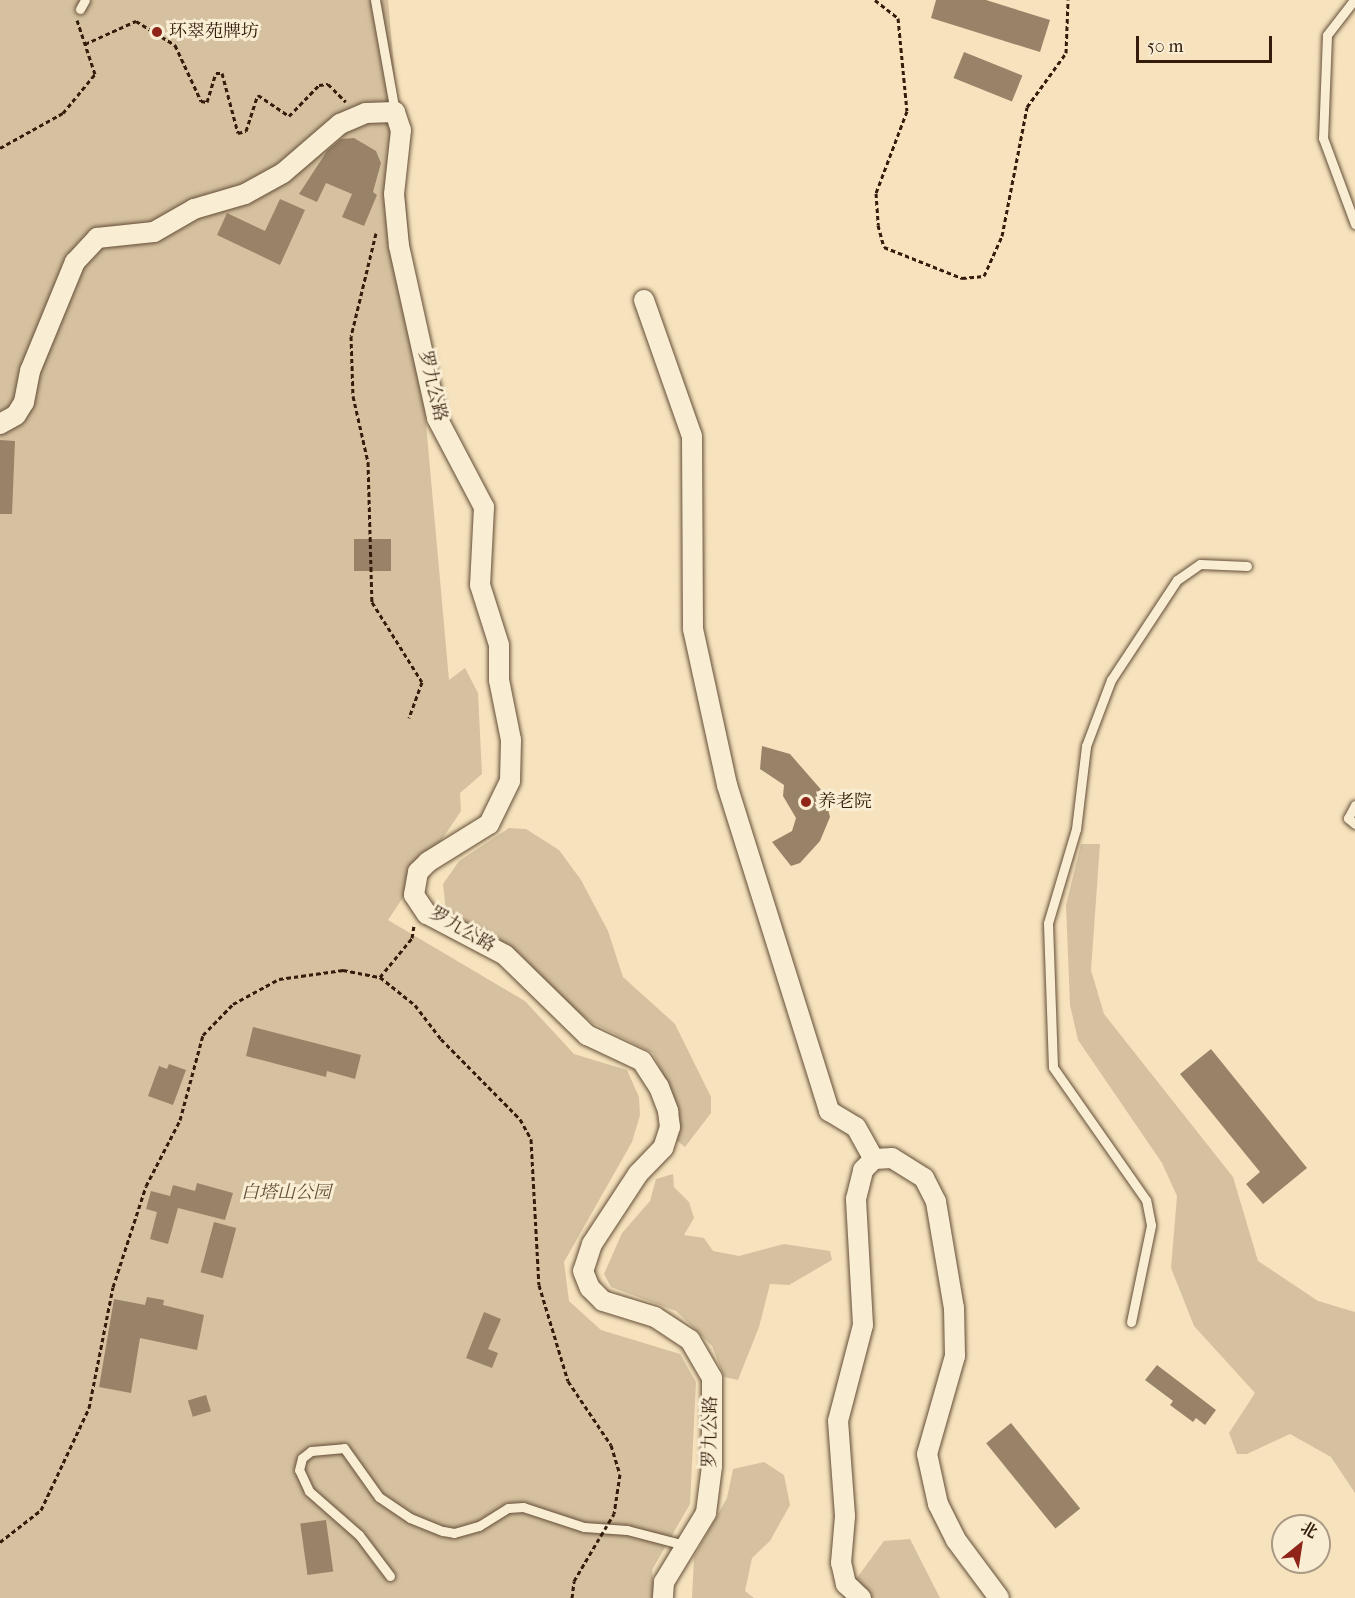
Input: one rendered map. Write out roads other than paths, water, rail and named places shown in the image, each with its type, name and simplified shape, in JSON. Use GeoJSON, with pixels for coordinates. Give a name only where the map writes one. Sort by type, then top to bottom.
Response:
{"type":"FeatureCollection","features":[{"type":"Feature","properties":{"kind":"street"},"geometry":{"type":"LineString","coordinates":[[0,424],[16,415],[24,402],[30,371],[72,270],[97,238],[154,232],[194,209],[245,194],[283,173],[340,123],[358,115],[395,112]]}},
{"type":"Feature","properties":{"kind":"street","name":"罗九公路"},"geometry":{"type":"LineString","coordinates":[[395,112],[401,130],[394,194],[399,246],[437,418],[484,507],[480,585],[499,645],[499,680],[511,741],[510,781],[489,824],[428,862],[418,872],[414,895],[427,914],[505,955],[587,1035],[642,1061],[659,1087],[670,1127],[663,1148],[638,1174],[592,1244],[583,1271],[590,1288],[603,1302],[655,1317],[690,1340],[712,1378],[712,1466],[706,1513],[684,1545],[664,1582],[663,1598]]}},
{"type":"Feature","properties":{"kind":"street"},"geometry":{"type":"LineString","coordinates":[[644,300],[692,436],[693,629],[727,785],[829,1111],[856,1127],[874,1159]]}},
{"type":"Feature","properties":{"kind":"street"},"geometry":{"type":"LineString","coordinates":[[861,1598],[846,1584],[841,1563],[845,1516],[838,1421],[863,1325],[856,1199],[863,1170],[874,1159],[892,1158],[924,1178],[936,1202],[954,1308],[955,1356],[927,1454],[938,1504],[956,1540],[999,1598]]}},
{"type":"Feature","properties":{"kind":"lane","name":"罗九公路"},"geometry":{"type":"LineString","coordinates":[[375,0],[395,112]]}},
{"type":"Feature","properties":{"kind":"lane"},"geometry":{"type":"LineString","coordinates":[[1354,0],[1327,35],[1323,138],[1354,224]]}},
{"type":"Feature","properties":{"kind":"lane"},"geometry":{"type":"LineString","coordinates":[[1131,1322],[1151,1225],[1146,1200],[1053,1066],[1048,923],[1076,830],[1086,746],[1111,680],[1177,580],[1200,564],[1247,566]]}},
{"type":"Feature","properties":{"kind":"lane"},"geometry":{"type":"LineString","coordinates":[[1355,805],[1348,818],[1355,824]]}},
{"type":"Feature","properties":{"kind":"lane"},"geometry":{"type":"LineString","coordinates":[[390,1576],[359,1535],[309,1491],[299,1470],[302,1458],[311,1451],[344,1448],[379,1497],[410,1518],[443,1531],[454,1533],[479,1526],[508,1508],[523,1507],[584,1527],[627,1530],[684,1545]]}},
{"type":"Feature","properties":{"kind":"place","name":"环翠苑牌坊"},"geometry":{"type":"Point","coordinates":[157,32]}},
{"type":"Feature","properties":{"kind":"place","name":"养老院"},"geometry":{"type":"Point","coordinates":[806,802]}},
{"type":"Feature","properties":{"kind":"park label","name":"白塔山公园"},"geometry":{"type":"Point","coordinates":[286,1193]}}]}
